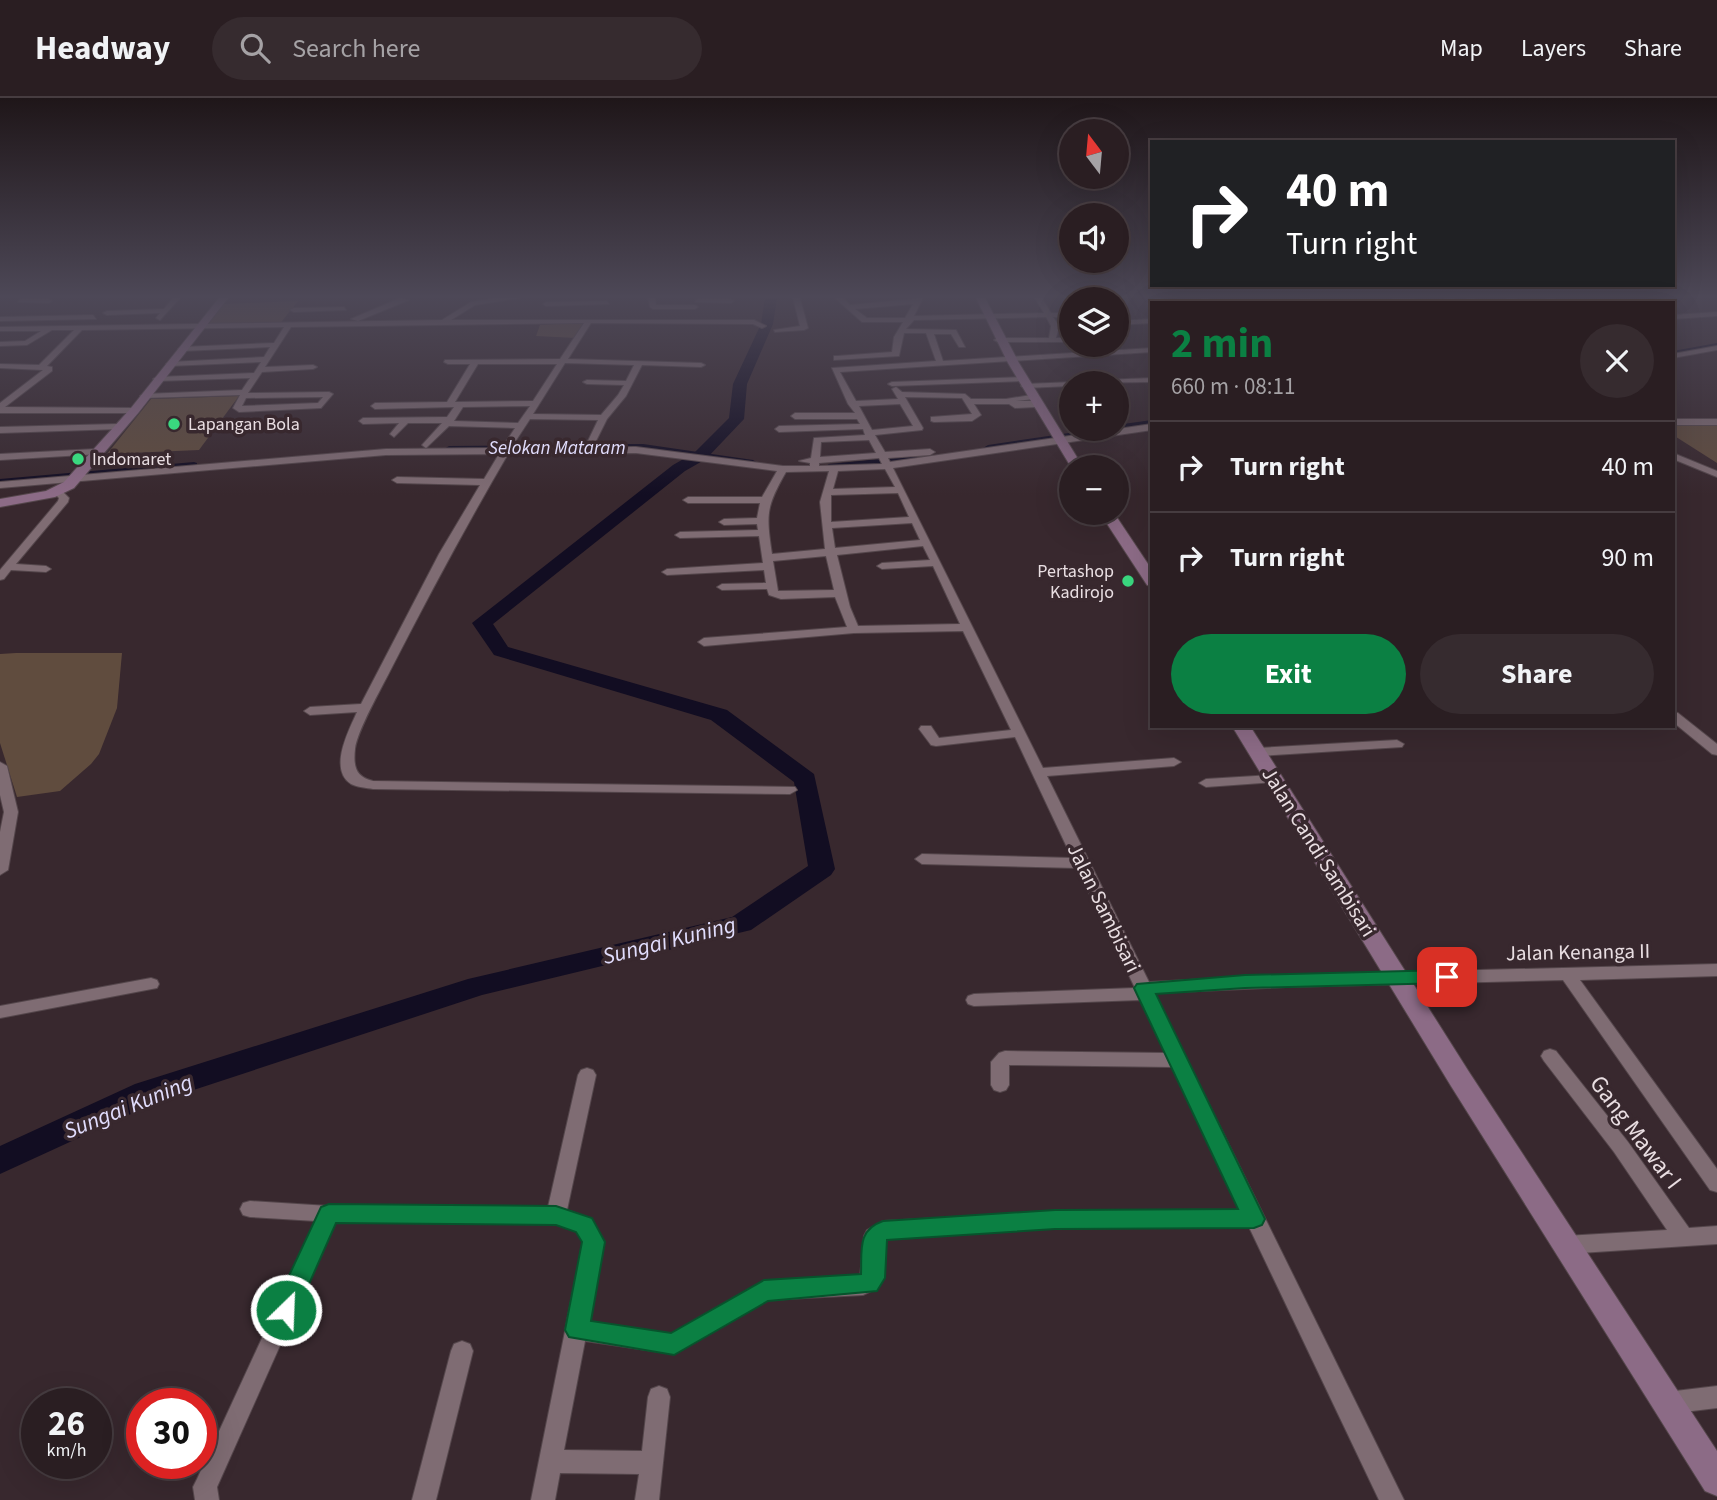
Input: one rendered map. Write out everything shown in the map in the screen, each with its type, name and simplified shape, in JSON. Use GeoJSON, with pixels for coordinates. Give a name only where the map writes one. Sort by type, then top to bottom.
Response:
{"type":"FeatureCollection","features":[{"type":"Feature","properties":{"kind":"street"},"geometry":{"type":"LineString","coordinates":[[41,367],[45,363]]}},
{"type":"Feature","properties":{"kind":"street"},"geometry":{"type":"LineString","coordinates":[[2,502],[58,492],[78,475],[117,426],[135,410],[170,364],[181,363]]}},
{"type":"Feature","properties":{"kind":"street"},"geometry":{"type":"LineString","coordinates":[[144,396],[244,394],[325,393],[329,394],[321,405],[239,409],[244,394],[264,363]]}},
{"type":"Feature","properties":{"kind":"street"},"geometry":{"type":"LineString","coordinates":[[426,445],[448,421],[474,363]]}},
{"type":"Feature","properties":{"kind":"street"},"geometry":{"type":"LineString","coordinates":[[562,363],[508,446],[444,554],[365,708],[348,748],[349,772],[356,781],[373,785],[790,790]]}},
{"type":"Feature","properties":{"kind":"street"},"geometry":{"type":"LineString","coordinates":[[591,443],[603,418],[622,396],[639,363]]}},
{"type":"Feature","properties":{"kind":"street"},"geometry":{"type":"LineString","coordinates":[[654,363],[653,367],[689,370]]}},
{"type":"Feature","properties":{"kind":"street"},"geometry":{"type":"LineString","coordinates":[[677,363],[701,365]]}},
{"type":"Feature","properties":{"kind":"street"},"geometry":{"type":"LineString","coordinates":[[837,363],[835,370],[934,363]]}},
{"type":"Feature","properties":{"kind":"street"},"geometry":{"type":"LineString","coordinates":[[1012,363],[1069,455]]}},
{"type":"Feature","properties":{"kind":"street"},"geometry":{"type":"LineString","coordinates":[[0,366],[48,369],[0,408]]}},
{"type":"Feature","properties":{"kind":"street"},"geometry":{"type":"LineString","coordinates":[[814,466],[817,440],[919,428],[883,367]]}},
{"type":"Feature","properties":{"kind":"street"},"geometry":{"type":"LineString","coordinates":[[158,379],[313,368]]}},
{"type":"Feature","properties":{"kind":"street","name":"Jalan Sambisari"},"geometry":{"type":"LineString","coordinates":[[835,370],[901,490],[937,563],[1176,1060],[1392,1500]]}},
{"type":"Feature","properties":{"kind":"street"},"geometry":{"type":"LineString","coordinates":[[1129,381],[1150,380]]}},
{"type":"Feature","properties":{"kind":"street"},"geometry":{"type":"LineString","coordinates":[[587,382],[628,383]]}},
{"type":"Feature","properties":{"kind":"street"},"geometry":{"type":"LineString","coordinates":[[892,384],[1028,391],[1059,386]]}},
{"type":"Feature","properties":{"kind":"street"},"geometry":{"type":"LineString","coordinates":[[970,402],[1011,401],[1015,405],[1028,391]]}},
{"type":"Feature","properties":{"kind":"street"},"geometry":{"type":"LineString","coordinates":[[852,404],[901,398],[963,396],[970,402],[975,417],[934,419]]}},
{"type":"Feature","properties":{"kind":"street"},"geometry":{"type":"LineString","coordinates":[[375,406],[536,403]]}},
{"type":"Feature","properties":{"kind":"street"},"geometry":{"type":"LineString","coordinates":[[481,424],[487,415],[504,414],[510,404]]}},
{"type":"Feature","properties":{"kind":"street"},"geometry":{"type":"LineString","coordinates":[[0,408],[135,410]]}},
{"type":"Feature","properties":{"kind":"street"},"geometry":{"type":"LineString","coordinates":[[528,416],[603,418]]}},
{"type":"Feature","properties":{"kind":"street"},"geometry":{"type":"LineString","coordinates":[[795,416],[859,416]]}},
{"type":"Feature","properties":{"kind":"street"},"geometry":{"type":"LineString","coordinates":[[825,417],[825,428]]}},
{"type":"Feature","properties":{"kind":"street"},"geometry":{"type":"LineString","coordinates":[[394,434],[406,420]]}},
{"type":"Feature","properties":{"kind":"street"},"geometry":{"type":"LineString","coordinates":[[363,421],[448,421],[521,426]]}},
{"type":"Feature","properties":{"kind":"street"},"geometry":{"type":"LineString","coordinates":[[1675,422],[1717,422]]}},
{"type":"Feature","properties":{"kind":"street"},"geometry":{"type":"LineString","coordinates":[[0,430],[117,426]]}},
{"type":"Feature","properties":{"kind":"street"},"geometry":{"type":"LineString","coordinates":[[757,456],[834,470],[1058,437],[1150,427]]}},
{"type":"Feature","properties":{"kind":"street"},"geometry":{"type":"LineString","coordinates":[[779,429],[825,428],[868,432]]}},
{"type":"Feature","properties":{"kind":"street"},"geometry":{"type":"LineString","coordinates":[[78,475],[367,453],[508,446],[634,443],[672,453]]}},
{"type":"Feature","properties":{"kind":"street"},"geometry":{"type":"LineString","coordinates":[[0,485],[78,475],[426,445],[636,450],[783,469],[885,462]]}},
{"type":"Feature","properties":{"kind":"street"},"geometry":{"type":"LineString","coordinates":[[0,457],[96,452]]}},
{"type":"Feature","properties":{"kind":"street"},"geometry":{"type":"LineString","coordinates":[[1675,457],[1717,474]]}},
{"type":"Feature","properties":{"kind":"street"},"geometry":{"type":"LineString","coordinates":[[783,469],[765,500],[762,527],[774,594],[781,596],[840,593]]}},
{"type":"Feature","properties":{"kind":"street"},"geometry":{"type":"LineString","coordinates":[[834,470],[828,492],[827,525],[840,593],[849,624],[854,631]]}},
{"type":"Feature","properties":{"kind":"street"},"geometry":{"type":"LineString","coordinates":[[397,480],[486,482]]}},
{"type":"Feature","properties":{"kind":"street"},"geometry":{"type":"LineString","coordinates":[[828,492],[901,490]]}},
{"type":"Feature","properties":{"kind":"street"},"geometry":{"type":"LineString","coordinates":[[0,577],[63,502],[64,498],[58,492]]}},
{"type":"Feature","properties":{"kind":"street"},"geometry":{"type":"LineString","coordinates":[[688,500],[765,500]]}},
{"type":"Feature","properties":{"kind":"street"},"geometry":{"type":"LineString","coordinates":[[827,525],[914,520]]}},
{"type":"Feature","properties":{"kind":"street"},"geometry":{"type":"LineString","coordinates":[[724,522],[762,527]]}},
{"type":"Feature","properties":{"kind":"street"},"geometry":{"type":"LineString","coordinates":[[1115,525],[1150,579]]}},
{"type":"Feature","properties":{"kind":"street"},"geometry":{"type":"LineString","coordinates":[[680,536],[762,527]]}},
{"type":"Feature","properties":{"kind":"street"},"geometry":{"type":"LineString","coordinates":[[667,572],[769,562],[831,551],[926,543]]}},
{"type":"Feature","properties":{"kind":"street"},"geometry":{"type":"LineString","coordinates":[[882,566],[937,563]]}},
{"type":"Feature","properties":{"kind":"street"},"geometry":{"type":"LineString","coordinates":[[8,567],[46,569]]}},
{"type":"Feature","properties":{"kind":"street"},"geometry":{"type":"LineString","coordinates":[[722,587],[772,586]]}},
{"type":"Feature","properties":{"kind":"street"},"geometry":{"type":"LineString","coordinates":[[704,642],[854,631],[968,627]]}},
{"type":"Feature","properties":{"kind":"street"},"geometry":{"type":"LineString","coordinates":[[310,711],[365,708]]}},
{"type":"Feature","properties":{"kind":"street"},"geometry":{"type":"LineString","coordinates":[[1675,718],[1717,751]]}},
{"type":"Feature","properties":{"kind":"street","name":"Jalan Candi Sambisari"},"geometry":{"type":"LineString","coordinates":[[1242,728],[1565,1245],[1717,1480]]}},
{"type":"Feature","properties":{"kind":"street"},"geometry":{"type":"LineString","coordinates":[[926,729],[936,742],[1018,733]]}},
{"type":"Feature","properties":{"kind":"street"},"geometry":{"type":"LineString","coordinates":[[1258,752],[1397,744]]}},
{"type":"Feature","properties":{"kind":"street"},"geometry":{"type":"LineString","coordinates":[[1037,772],[1174,762]]}},
{"type":"Feature","properties":{"kind":"street"},"geometry":{"type":"LineString","coordinates":[[0,766],[11,812],[0,870]]}},
{"type":"Feature","properties":{"kind":"street"},"geometry":{"type":"LineString","coordinates":[[1206,783],[1272,779]]}},
{"type":"Feature","properties":{"kind":"street"},"geometry":{"type":"LineString","coordinates":[[922,859],[1081,863]]}},
{"type":"Feature","properties":{"kind":"street","name":"Jalan Kenanga II"},"geometry":{"type":"LineString","coordinates":[[974,1000],[1398,977],[1569,976],[1717,970]]}},
{"type":"Feature","properties":{"kind":"street"},"geometry":{"type":"LineString","coordinates":[[1569,976],[1717,1184]]}},
{"type":"Feature","properties":{"kind":"street"},"geometry":{"type":"LineString","coordinates":[[0,1012],[151,984]]}},
{"type":"Feature","properties":{"kind":"street","name":"Gang Mawar I"},"geometry":{"type":"LineString","coordinates":[[1550,1056],[1621,1147],[1684,1238]]}},
{"type":"Feature","properties":{"kind":"street"},"geometry":{"type":"LineString","coordinates":[[1000,1085],[1000,1062],[1005,1058],[1176,1060]]}},
{"type":"Feature","properties":{"kind":"street"},"geometry":{"type":"LineString","coordinates":[[556,1215],[587,1075]]}},
{"type":"Feature","properties":{"kind":"street"},"geometry":{"type":"LineString","coordinates":[[250,1209],[329,1214],[556,1215],[584,1225],[593,1242],[543,1500]]}},
{"type":"Feature","properties":{"kind":"street"},"geometry":{"type":"LineString","coordinates":[[207,1500],[205,1487],[329,1214]]}},
{"type":"Feature","properties":{"kind":"street"},"geometry":{"type":"LineString","coordinates":[[577,1330],[674,1344],[764,1291],[869,1284],[873,1278],[874,1236],[883,1230],[1055,1220],[1254,1219]]}},
{"type":"Feature","properties":{"kind":"street"},"geometry":{"type":"LineString","coordinates":[[1565,1245],[1717,1235]]}},
{"type":"Feature","properties":{"kind":"street"},"geometry":{"type":"LineString","coordinates":[[424,1500],[462,1351]]}},
{"type":"Feature","properties":{"kind":"street"},"geometry":{"type":"LineString","coordinates":[[647,1500],[659,1396]]}},
{"type":"Feature","properties":{"kind":"street"},"geometry":{"type":"LineString","coordinates":[[1667,1403],[1717,1397]]}},
{"type":"Feature","properties":{"kind":"street"},"geometry":{"type":"LineString","coordinates":[[551,1461],[653,1463]]}},
{"type":"Feature","properties":{"kind":"shaded area","name":"Lapangan Bola"},"geometry":{"type":"Polygon","coordinates":[[[239,396],[199,450],[107,454],[151,399],[239,396]]]}},
{"type":"Feature","properties":{"kind":"shaded area"},"geometry":{"type":"Polygon","coordinates":[[[1675,424],[1717,424],[1717,463],[1675,436],[1675,424]]]}},
{"type":"Feature","properties":{"kind":"shaded area"},"geometry":{"type":"Polygon","coordinates":[[[122,653],[117,708],[99,754],[60,791],[17,797],[0,743],[0,654],[122,653]]]}},
{"type":"Feature","properties":{"kind":"waterway","name":"Sungai Kuning"},"geometry":{"type":"LineString","coordinates":[[0,1161],[146,1093],[478,986],[741,924],[822,869],[806,779],[719,715],[501,651],[482,623],[679,468],[700,456],[736,419],[740,384],[749,363]]}},
{"type":"Feature","properties":{"kind":"waterway","name":"Selokan Mataram"},"geometry":{"type":"LineString","coordinates":[[1129,426],[1150,423]]}},
{"type":"Feature","properties":{"kind":"waterway","name":"Selokan Mataram"},"geometry":{"type":"LineString","coordinates":[[988,448],[1059,437]]}},
{"type":"Feature","properties":{"kind":"waterway","name":"Selokan Mataram"},"geometry":{"type":"LineString","coordinates":[[620,447],[643,447],[753,463]]}},
{"type":"Feature","properties":{"kind":"waterway","name":"Selokan Mataram"},"geometry":{"type":"LineString","coordinates":[[449,449],[593,448]]}},
{"type":"Feature","properties":{"kind":"waterway","name":"Selokan Mataram"},"geometry":{"type":"LineString","coordinates":[[829,467],[920,458]]}},
{"type":"Feature","properties":{"kind":"waterway","name":"Selokan Mataram"},"geometry":{"type":"LineString","coordinates":[[0,482],[194,465]]}},
{"type":"Feature","properties":{"kind":"place","name":"Lapangan Bola"},"geometry":{"type":"Point","coordinates":[174,424]}},
{"type":"Feature","properties":{"kind":"place","name":"Indomaret"},"geometry":{"type":"Point","coordinates":[78,459]}},
{"type":"Feature","properties":{"kind":"place","name":"Pertashop Kadirojo"},"geometry":{"type":"Point","coordinates":[1128,581]}},
{"type":"Feature","properties":{"kind":"route"},"geometry":{"type":"LineString","coordinates":[[286,1310],[329,1214],[556,1215],[584,1225],[593,1242],[577,1330],[674,1344],[764,1291],[869,1284],[873,1278],[874,1236],[883,1230],[1055,1220],[1254,1219],[1143,988],[1245,982],[1447,977]]}}]}
